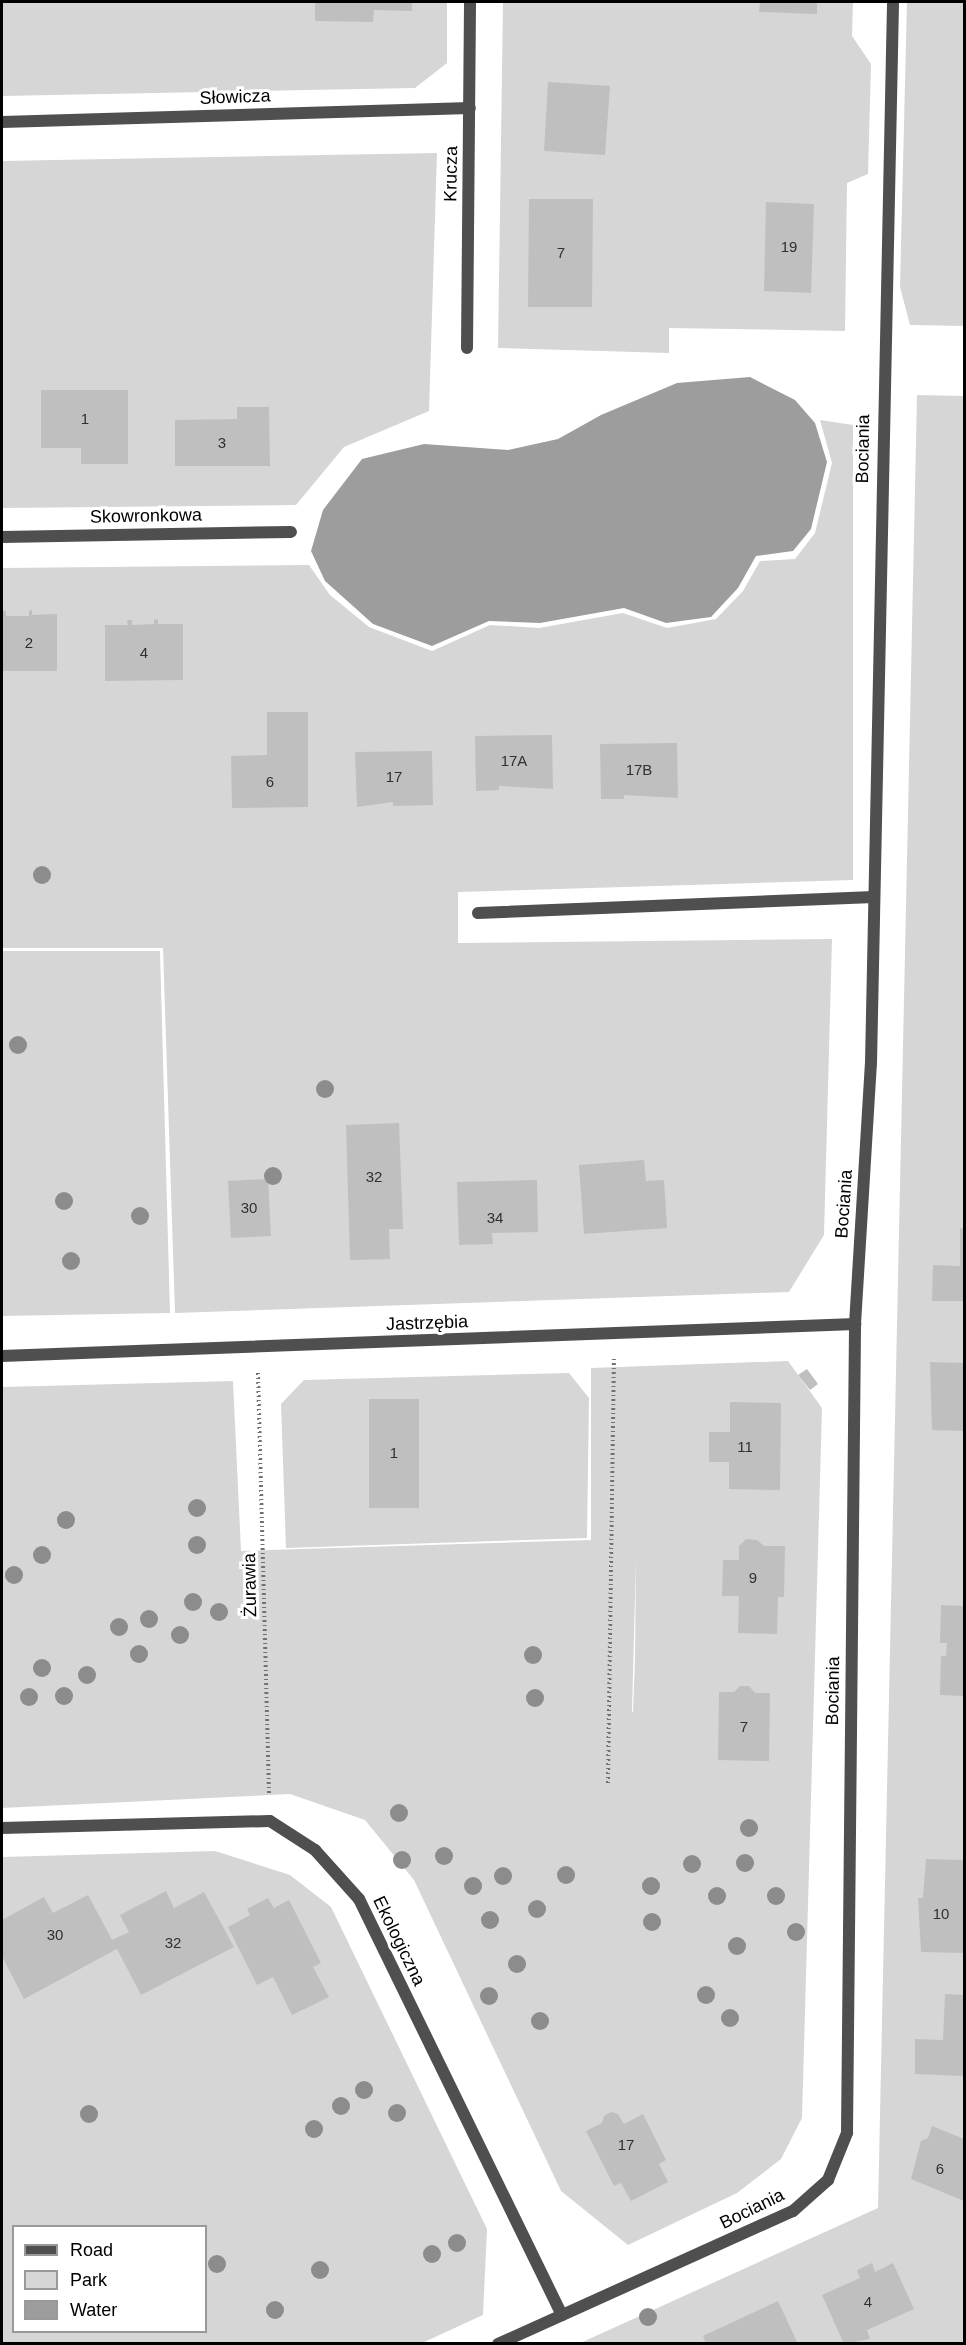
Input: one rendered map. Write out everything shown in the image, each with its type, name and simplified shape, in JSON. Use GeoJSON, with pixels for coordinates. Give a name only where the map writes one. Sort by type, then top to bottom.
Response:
{"type":"FeatureCollection","features":[{"type":"Feature","properties":{"kind":"street","name":"Krucza"},"geometry":{"type":"LineString","coordinates":[[467,348],[470,2]]}},
{"type":"Feature","properties":{"kind":"street","name":"Bociania"},"geometry":{"type":"LineString","coordinates":[[498,2343],[793,2211],[828,2180],[847,2133],[855,1324],[871,1063],[893,2]]}},
{"type":"Feature","properties":{"kind":"street","name":"Słowicza"},"geometry":{"type":"LineString","coordinates":[[2,122],[470,108]]}},
{"type":"Feature","properties":{"kind":"street","name":"Skowronkowa"},"geometry":{"type":"LineString","coordinates":[[2,537],[291,532]]}},
{"type":"Feature","properties":{"kind":"street"},"geometry":{"type":"LineString","coordinates":[[478,913],[874,897]]}},
{"type":"Feature","properties":{"kind":"street","name":"Jastrzębia"},"geometry":{"type":"LineString","coordinates":[[2,1356],[855,1324]]}},
{"type":"Feature","properties":{"kind":"street"},"geometry":{"type":"LineString","coordinates":[[2,1828],[270,1821]]}},
{"type":"Feature","properties":{"kind":"street","name":"Ekologiczna"},"geometry":{"type":"LineString","coordinates":[[270,1821],[315,1850],[359,1899],[561,2315]]}},
{"type":"Feature","properties":{"kind":"path"},"geometry":{"type":"LineString","coordinates":[[608,1783],[615,1333]]}},
{"type":"Feature","properties":{"kind":"path","name":"Żurawia"},"geometry":{"type":"LineString","coordinates":[[258,1348],[270,1821]]}},
{"type":"Feature","properties":{"kind":"green space"},"geometry":{"type":"Polygon","coordinates":[[[2,2],[447,2],[447,63],[415,88],[2,96],[2,2]]]}},
{"type":"Feature","properties":{"kind":"green space"},"geometry":{"type":"Polygon","coordinates":[[[503,2],[853,2],[852,36],[871,64],[868,174],[847,183],[845,331],[669,328],[669,353],[498,348],[503,2]]]}},
{"type":"Feature","properties":{"kind":"green space"},"geometry":{"type":"Polygon","coordinates":[[[907,2],[964,2],[964,326],[910,325],[900,287],[907,2]]]}},
{"type":"Feature","properties":{"kind":"green space"},"geometry":{"type":"Polygon","coordinates":[[[437,153],[429,411],[344,447],[296,505],[2,508],[2,161],[437,153]]]}},
{"type":"Feature","properties":{"kind":"green space"},"geometry":{"type":"Polygon","coordinates":[[[917,395],[964,396],[964,2343],[578,2344],[878,2208],[917,395]]]}},
{"type":"Feature","properties":{"kind":"green space"},"geometry":{"type":"Polygon","coordinates":[[[820,420],[853,425],[853,880],[458,892],[458,943],[832,939],[824,1235],[789,1292],[175,1313],[163,948],[2,948],[2,568],[309,565],[330,595],[369,627],[432,651],[490,625],[539,628],[623,613],[667,628],[716,619],[743,591],[760,561],[795,559],[815,533],[832,463],[820,420]]]}},
{"type":"Feature","properties":{"kind":"green space"},"geometry":{"type":"Polygon","coordinates":[[[2,951],[160,951],[170,1313],[2,1316],[2,951]]]}},
{"type":"Feature","properties":{"kind":"green space"},"geometry":{"type":"Polygon","coordinates":[[[788,1361],[822,1408],[802,2118],[781,2159],[737,2193],[628,2245],[561,2191],[414,1880],[365,1820],[290,1794],[2,1808],[2,1387],[233,1381],[241,1551],[591,1540],[591,1368],[788,1361]],[[636,1557],[632,1712],[635,1659],[636,1557]]]}},
{"type":"Feature","properties":{"kind":"green space"},"geometry":{"type":"Polygon","coordinates":[[[569,1373],[589,1398],[587,1538],[286,1548],[281,1404],[304,1380],[569,1373]]]}},
{"type":"Feature","properties":{"kind":"green space"},"geometry":{"type":"Polygon","coordinates":[[[215,1851],[290,1875],[331,1907],[487,2229],[483,2315],[422,2343],[2,2343],[2,1857],[215,1851]]]}},
{"type":"Feature","properties":{"kind":"water"},"geometry":{"type":"Polygon","coordinates":[[[750,377],[795,400],[815,423],[827,462],[811,529],[793,551],[756,556],[738,588],[711,617],[666,623],[624,608],[540,623],[489,621],[432,646],[373,624],[325,581],[311,551],[323,510],[362,459],[424,444],[508,450],[558,439],[601,415],[677,383],[750,377]]]}},
{"type":"Feature","properties":{"kind":"building"},"geometry":{"type":"Polygon","coordinates":[[[315,2],[412,2],[412,11],[374,10],[373,22],[315,21],[315,2]]]}},
{"type":"Feature","properties":{"kind":"building"},"geometry":{"type":"Polygon","coordinates":[[[760,2],[817,2],[817,14],[759,12],[760,2]]]}},
{"type":"Feature","properties":{"kind":"building"},"geometry":{"type":"Polygon","coordinates":[[[548,82],[610,86],[605,155],[544,151],[548,82]]]}},
{"type":"Feature","properties":{"kind":"building"},"geometry":{"type":"Polygon","coordinates":[[[529,199],[593,199],[592,307],[528,307],[529,199]]]}},
{"type":"Feature","properties":{"kind":"building"},"geometry":{"type":"Polygon","coordinates":[[[766,202],[814,204],[811,293],[764,291],[766,202]]]}},
{"type":"Feature","properties":{"kind":"building"},"geometry":{"type":"Polygon","coordinates":[[[41,390],[128,390],[128,464],[81,464],[81,448],[41,448],[41,390]]]}},
{"type":"Feature","properties":{"kind":"building"},"geometry":{"type":"Polygon","coordinates":[[[237,407],[269,407],[270,466],[175,466],[175,420],[237,419],[237,407]]]}},
{"type":"Feature","properties":{"kind":"building"},"geometry":{"type":"Polygon","coordinates":[[[32,610],[32,615],[57,614],[57,671],[2,671],[2,611],[6,611],[6,616],[29,616],[29,611],[32,610]]]}},
{"type":"Feature","properties":{"kind":"building"},"geometry":{"type":"Polygon","coordinates":[[[154,619],[158,620],[158,624],[183,624],[183,680],[105,681],[105,625],[128,625],[127,620],[132,620],[132,625],[154,624],[154,619]]]}},
{"type":"Feature","properties":{"kind":"building"},"geometry":{"type":"Polygon","coordinates":[[[267,712],[308,712],[308,807],[232,808],[231,756],[267,755],[267,712]]]}},
{"type":"Feature","properties":{"kind":"building"},"geometry":{"type":"Polygon","coordinates":[[[552,735],[553,789],[499,786],[499,790],[476,791],[475,736],[552,735]]]}},
{"type":"Feature","properties":{"kind":"building"},"geometry":{"type":"Polygon","coordinates":[[[677,743],[678,798],[624,795],[624,799],[601,799],[600,744],[677,743]]]}},
{"type":"Feature","properties":{"kind":"building"},"geometry":{"type":"Polygon","coordinates":[[[432,751],[433,805],[393,806],[393,802],[357,807],[355,752],[432,751]]]}},
{"type":"Feature","properties":{"kind":"building"},"geometry":{"type":"Polygon","coordinates":[[[399,1123],[403,1229],[389,1229],[390,1259],[350,1260],[346,1125],[399,1123]]]}},
{"type":"Feature","properties":{"kind":"building"},"geometry":{"type":"Polygon","coordinates":[[[644,1160],[646,1181],[664,1180],[667,1228],[584,1234],[579,1165],[644,1160]]]}},
{"type":"Feature","properties":{"kind":"building"},"geometry":{"type":"Polygon","coordinates":[[[268,1179],[271,1236],[231,1238],[228,1181],[268,1179]]]}},
{"type":"Feature","properties":{"kind":"building"},"geometry":{"type":"Polygon","coordinates":[[[537,1180],[538,1232],[492,1233],[493,1244],[459,1245],[457,1182],[537,1180]]]}},
{"type":"Feature","properties":{"kind":"building"},"geometry":{"type":"Polygon","coordinates":[[[960,1228],[964,1229],[964,1301],[932,1301],[933,1265],[960,1266],[960,1228]]]}},
{"type":"Feature","properties":{"kind":"building"},"geometry":{"type":"Polygon","coordinates":[[[930,1362],[964,1363],[964,1431],[932,1430],[930,1362]]]}},
{"type":"Feature","properties":{"kind":"building"},"geometry":{"type":"Polygon","coordinates":[[[807,1369],[818,1384],[810,1390],[798,1375],[807,1369]]]}},
{"type":"Feature","properties":{"kind":"building"},"geometry":{"type":"Polygon","coordinates":[[[369,1399],[419,1399],[419,1508],[369,1508],[369,1399]]]}},
{"type":"Feature","properties":{"kind":"building"},"geometry":{"type":"Polygon","coordinates":[[[730,1402],[781,1403],[780,1490],[729,1489],[729,1462],[709,1462],[709,1432],[730,1432],[730,1402]]]}},
{"type":"Feature","properties":{"kind":"building"},"geometry":{"type":"Polygon","coordinates":[[[746,1539],[757,1540],[764,1546],[785,1546],[784,1597],[778,1597],[777,1634],[738,1633],[739,1596],[722,1596],[723,1560],[739,1560],[739,1546],[746,1539]]]}},
{"type":"Feature","properties":{"kind":"building"},"geometry":{"type":"Polygon","coordinates":[[[941,1605],[964,1606],[964,1696],[940,1695],[941,1656],[946,1656],[947,1643],[940,1643],[941,1605]]]}},
{"type":"Feature","properties":{"kind":"building"},"geometry":{"type":"Polygon","coordinates":[[[740,1686],[749,1686],[755,1693],[770,1693],[769,1761],[718,1760],[719,1692],[734,1692],[740,1686]]]}},
{"type":"Feature","properties":{"kind":"building"},"geometry":{"type":"Polygon","coordinates":[[[926,1859],[964,1860],[964,1953],[921,1952],[918,1898],[923,1898],[926,1859]]]}},
{"type":"Feature","properties":{"kind":"building"},"geometry":{"type":"Polygon","coordinates":[[[166,1891],[174,1908],[204,1892],[234,1947],[141,1995],[117,1949],[24,1999],[2,1956],[2,1920],[44,1897],[53,1913],[88,1895],[112,1940],[129,1932],[120,1915],[166,1891]]]}},
{"type":"Feature","properties":{"kind":"building"},"geometry":{"type":"Polygon","coordinates":[[[268,1898],[274,1908],[289,1900],[321,1963],[313,1967],[329,1997],[292,2015],[273,1977],[257,1985],[228,1927],[250,1915],[247,1909],[268,1898]]]}},
{"type":"Feature","properties":{"kind":"building"},"geometry":{"type":"Polygon","coordinates":[[[945,1994],[964,1995],[964,2076],[915,2074],[915,2039],[943,2040],[945,1994]]]}},
{"type":"Feature","properties":{"kind":"building"},"geometry":{"type":"Polygon","coordinates":[[[611,2112],[618,2114],[624,2124],[643,2114],[666,2160],[659,2164],[668,2182],[631,2201],[621,2183],[614,2186],[586,2131],[602,2123],[604,2116],[611,2112]]]}},
{"type":"Feature","properties":{"kind":"building"},"geometry":{"type":"Polygon","coordinates":[[[932,2126],[964,2139],[964,2201],[911,2179],[921,2141],[928,2138],[932,2126]]]}},
{"type":"Feature","properties":{"kind":"building"},"geometry":{"type":"Polygon","coordinates":[[[872,2263],[875,2272],[893,2263],[914,2309],[867,2330],[870,2339],[844,2344],[822,2295],[860,2278],[857,2270],[872,2263]]]}},
{"type":"Feature","properties":{"kind":"building"},"geometry":{"type":"Polygon","coordinates":[[[778,2301],[798,2344],[706,2344],[703,2336],[778,2301]]]}}]}
